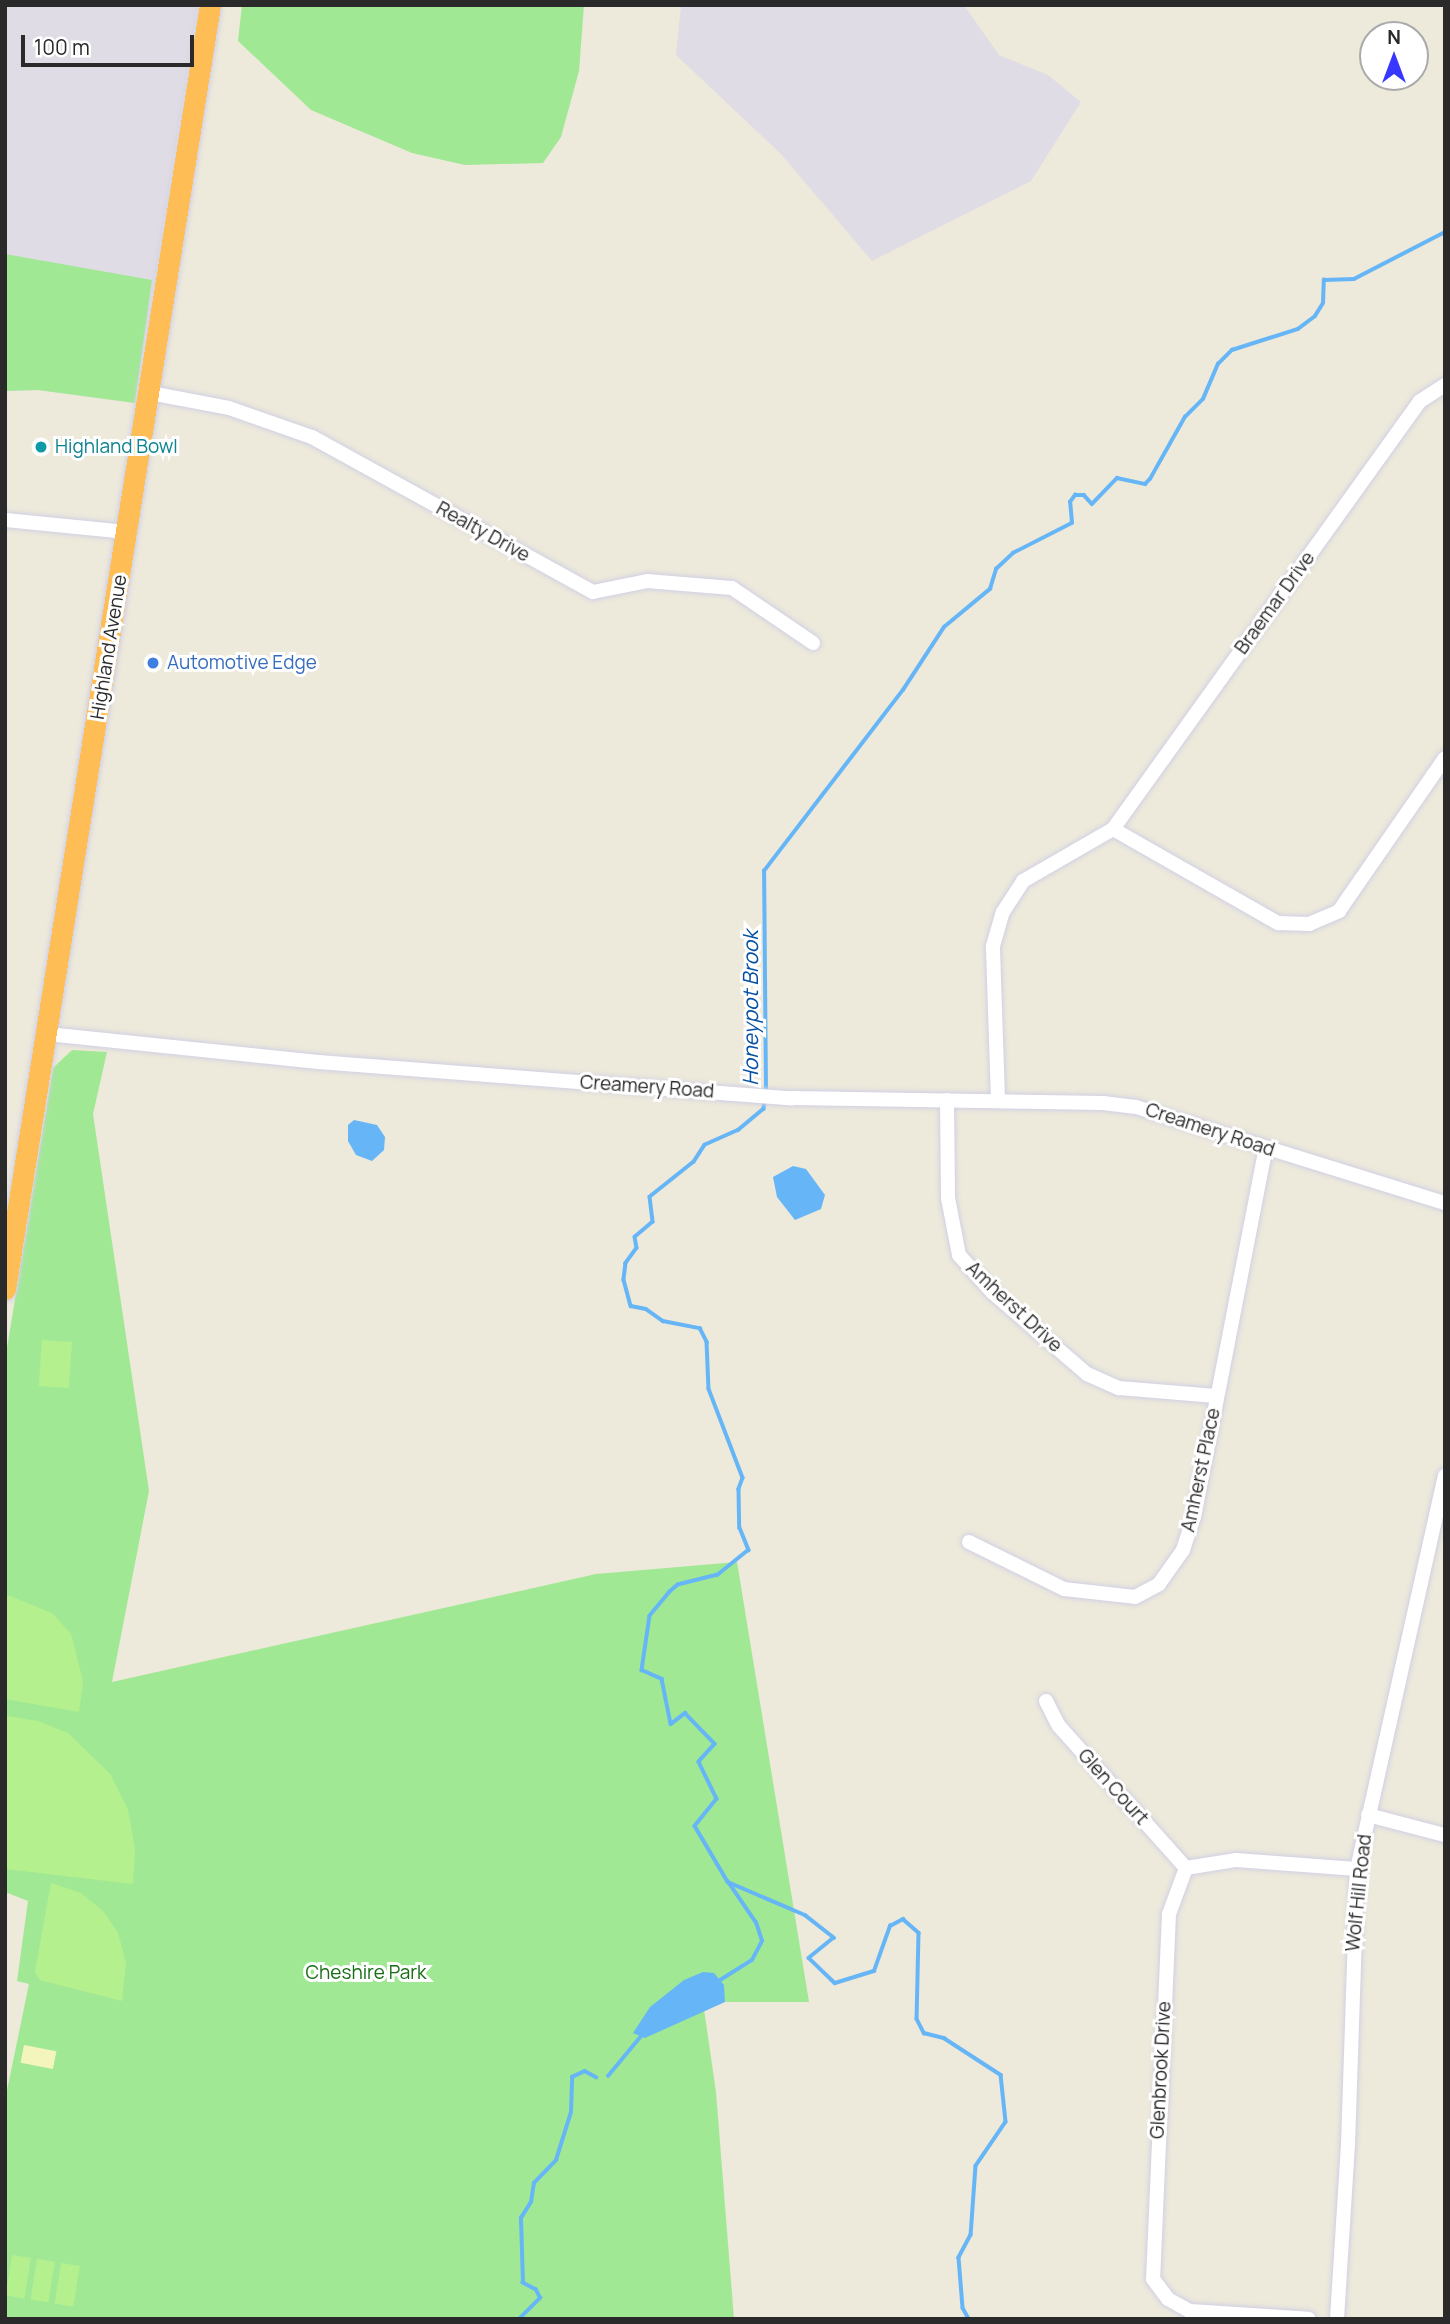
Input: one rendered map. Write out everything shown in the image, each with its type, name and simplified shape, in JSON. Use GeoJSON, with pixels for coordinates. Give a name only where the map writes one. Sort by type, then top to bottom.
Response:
{"type":"FeatureCollection","features":[{"type":"Feature","properties":{"kind":"highway","name":"Highland Avenue"},"geometry":{"type":"LineString","coordinates":[[5,1289],[210,5]]}},
{"type":"Feature","properties":{"kind":"street","name":"Braemar Drive"},"geometry":{"type":"LineString","coordinates":[[998,1100],[993,946],[1003,912],[1023,881],[1113,829],[1420,401],[1445,385]]}},
{"type":"Feature","properties":{"kind":"street","name":"Realty Drive"},"geometry":{"type":"LineString","coordinates":[[150,393],[229,408],[312,437],[593,592],[647,581],[732,588],[813,643]]}},
{"type":"Feature","properties":{"kind":"street"},"geometry":{"type":"LineString","coordinates":[[5,520],[127,532]]}},
{"type":"Feature","properties":{"kind":"street"},"geometry":{"type":"LineString","coordinates":[[1113,829],[1278,923],[1309,924],[1339,911],[1445,758]]}},
{"type":"Feature","properties":{"kind":"street","name":"Creamery Road"},"geometry":{"type":"LineString","coordinates":[[47,1034],[332,1064],[780,1097],[998,1100],[1136,1107],[1445,1203]]}},
{"type":"Feature","properties":{"kind":"street","name":"Amherst Drive"},"geometry":{"type":"LineString","coordinates":[[947,1100],[948,1198],[959,1255],[992,1292],[1087,1374],[1119,1388],[1216,1396]]}},
{"type":"Feature","properties":{"kind":"street","name":"Amherst Place"},"geometry":{"type":"LineString","coordinates":[[969,1542],[1064,1589],[1135,1597],[1159,1584],[1183,1550],[1194,1517],[1266,1148]]}},
{"type":"Feature","properties":{"kind":"street","name":"Wolf Hill Road"},"geometry":{"type":"LineString","coordinates":[[1337,2319],[1348,2145],[1357,1869],[1441,1522],[1445,1476]]}},
{"type":"Feature","properties":{"kind":"street","name":"Glen Court"},"geometry":{"type":"LineString","coordinates":[[1046,1701],[1059,1726],[1186,1868]]}},
{"type":"Feature","properties":{"kind":"street"},"geometry":{"type":"LineString","coordinates":[[1368,1815],[1445,1835]]}},
{"type":"Feature","properties":{"kind":"street"},"geometry":{"type":"LineString","coordinates":[[1186,1868],[1236,1860],[1357,1869]]}},
{"type":"Feature","properties":{"kind":"street","name":"Glenbrook Drive"},"geometry":{"type":"LineString","coordinates":[[1186,1868],[1169,1914],[1153,2279],[1168,2299],[1190,2311],[1308,2319]]}},
{"type":"Feature","properties":{"kind":"shaded area"},"geometry":{"type":"Polygon","coordinates":[[[5,5],[198,5],[135,403],[38,390],[5,391],[5,5]]]}},
{"type":"Feature","properties":{"kind":"shaded area"},"geometry":{"type":"Polygon","coordinates":[[[681,5],[964,5],[999,55],[1048,75],[1081,102],[1031,181],[872,261],[780,153],[676,55],[681,5]]]}},
{"type":"Feature","properties":{"kind":"green space"},"geometry":{"type":"Polygon","coordinates":[[[242,5],[584,5],[579,71],[561,137],[543,163],[465,165],[412,153],[311,110],[238,41],[242,5]]]}},
{"type":"Feature","properties":{"kind":"green space"},"geometry":{"type":"Polygon","coordinates":[[[5,254],[152,280],[135,403],[38,390],[5,391],[5,254]]]}},
{"type":"Feature","properties":{"kind":"green space","name":"Cheshire Park"},"geometry":{"type":"Polygon","coordinates":[[[72,1050],[107,1052],[93,1114],[149,1491],[112,1682],[596,1574],[737,1562],[809,2002],[703,2002],[716,2092],[734,2319],[5,2319],[5,2100],[29,1984],[17,1981],[28,1901],[5,1892],[5,1360],[53,1068],[72,1050]]]}},
{"type":"Feature","properties":{"kind":"green space"},"geometry":{"type":"Polygon","coordinates":[[[42,1340],[72,1342],[69,1388],[39,1386],[42,1340]]]}},
{"type":"Feature","properties":{"kind":"green space"},"geometry":{"type":"Polygon","coordinates":[[[5,1594],[52,1613],[71,1634],[83,1681],[79,1712],[5,1699],[5,1594]]]}},
{"type":"Feature","properties":{"kind":"green space"},"geometry":{"type":"Polygon","coordinates":[[[7,1716],[38,1721],[68,1733],[110,1774],[128,1810],[135,1849],[133,1884],[5,1869],[7,1716]]]}},
{"type":"Feature","properties":{"kind":"green space"},"geometry":{"type":"Polygon","coordinates":[[[51,1883],[81,1893],[103,1911],[118,1933],[126,1963],[122,2001],[40,1980],[35,1972],[51,1883]]]}},
{"type":"Feature","properties":{"kind":"green space"},"geometry":{"type":"Polygon","coordinates":[[[12,2255],[31,2258],[24,2298],[6,2295],[12,2255]]]}},
{"type":"Feature","properties":{"kind":"green space"},"geometry":{"type":"Polygon","coordinates":[[[37,2259],[55,2262],[48,2302],[31,2299],[37,2259]]]}},
{"type":"Feature","properties":{"kind":"green space"},"geometry":{"type":"Polygon","coordinates":[[[61,2263],[80,2266],[73,2306],[55,2303],[61,2263]]]}},
{"type":"Feature","properties":{"kind":"sand"},"geometry":{"type":"Polygon","coordinates":[[[24,2045],[56,2051],[53,2069],[21,2063],[24,2045]]]}},
{"type":"Feature","properties":{"kind":"water"},"geometry":{"type":"Polygon","coordinates":[[[354,1120],[377,1125],[385,1137],[384,1150],[372,1161],[356,1155],[348,1141],[348,1125],[354,1120]]]}},
{"type":"Feature","properties":{"kind":"water"},"geometry":{"type":"Polygon","coordinates":[[[793,1166],[806,1169],[825,1195],[821,1209],[795,1220],[777,1197],[773,1177],[793,1166]]]}},
{"type":"Feature","properties":{"kind":"water"},"geometry":{"type":"Polygon","coordinates":[[[703,1972],[714,1973],[724,1985],[725,2002],[645,2038],[633,2033],[650,2007],[684,1980],[703,1972]]]}},
{"type":"Feature","properties":{"kind":"waterway","name":"Honeypot Brook"},"geometry":{"type":"LineString","coordinates":[[766,1091],[764,871],[903,690],[944,627],[990,589],[996,569],[1013,553],[1072,523],[1070,502],[1075,495],[1084,495],[1092,504],[1117,478],[1145,484],[1185,417],[1203,399],[1218,364],[1232,350],[1298,329],[1315,316],[1323,303],[1324,280],[1354,279],[1445,232]]}},
{"type":"Feature","properties":{"kind":"waterway","name":"Honeypot Brook"},"geometry":{"type":"LineString","coordinates":[[765,1099],[764,1109],[739,1130],[705,1145],[694,1162],[650,1197],[653,1222],[635,1237],[637,1248],[626,1263],[624,1280],[631,1306],[646,1309],[663,1321],[700,1328],[707,1342],[709,1389],[743,1478],[739,1489],[740,1528],[749,1550],[718,1575],[678,1585],[670,1592],[650,1616],[642,1670],[662,1679],[671,1724],[685,1713],[715,1744],[699,1762],[717,1799],[695,1826],[728,1882],[805,1915],[834,1938],[809,1958],[835,1983],[874,1971],[890,1926],[903,1919],[919,1933],[917,2019],[924,2033],[944,2038],[1001,2075],[1006,2122],[976,2166],[971,2235],[959,2258],[963,2308],[969,2319]]}},
{"type":"Feature","properties":{"kind":"waterway"},"geometry":{"type":"LineString","coordinates":[[717,1982],[752,1960],[762,1941],[756,1923],[728,1882]]}},
{"type":"Feature","properties":{"kind":"waterway"},"geometry":{"type":"LineString","coordinates":[[608,2076],[642,2035]]}},
{"type":"Feature","properties":{"kind":"waterway"},"geometry":{"type":"LineString","coordinates":[[519,2319],[540,2298],[536,2290],[523,2283],[521,2218],[531,2202],[534,2183],[556,2160],[571,2112],[572,2077],[585,2071],[596,2077]]}},
{"type":"Feature","properties":{"kind":"place","name":"Highland Bowl"},"geometry":{"type":"Point","coordinates":[41,447]}},
{"type":"Feature","properties":{"kind":"place","name":"Automotive Edge"},"geometry":{"type":"Point","coordinates":[153,663]}}]}
